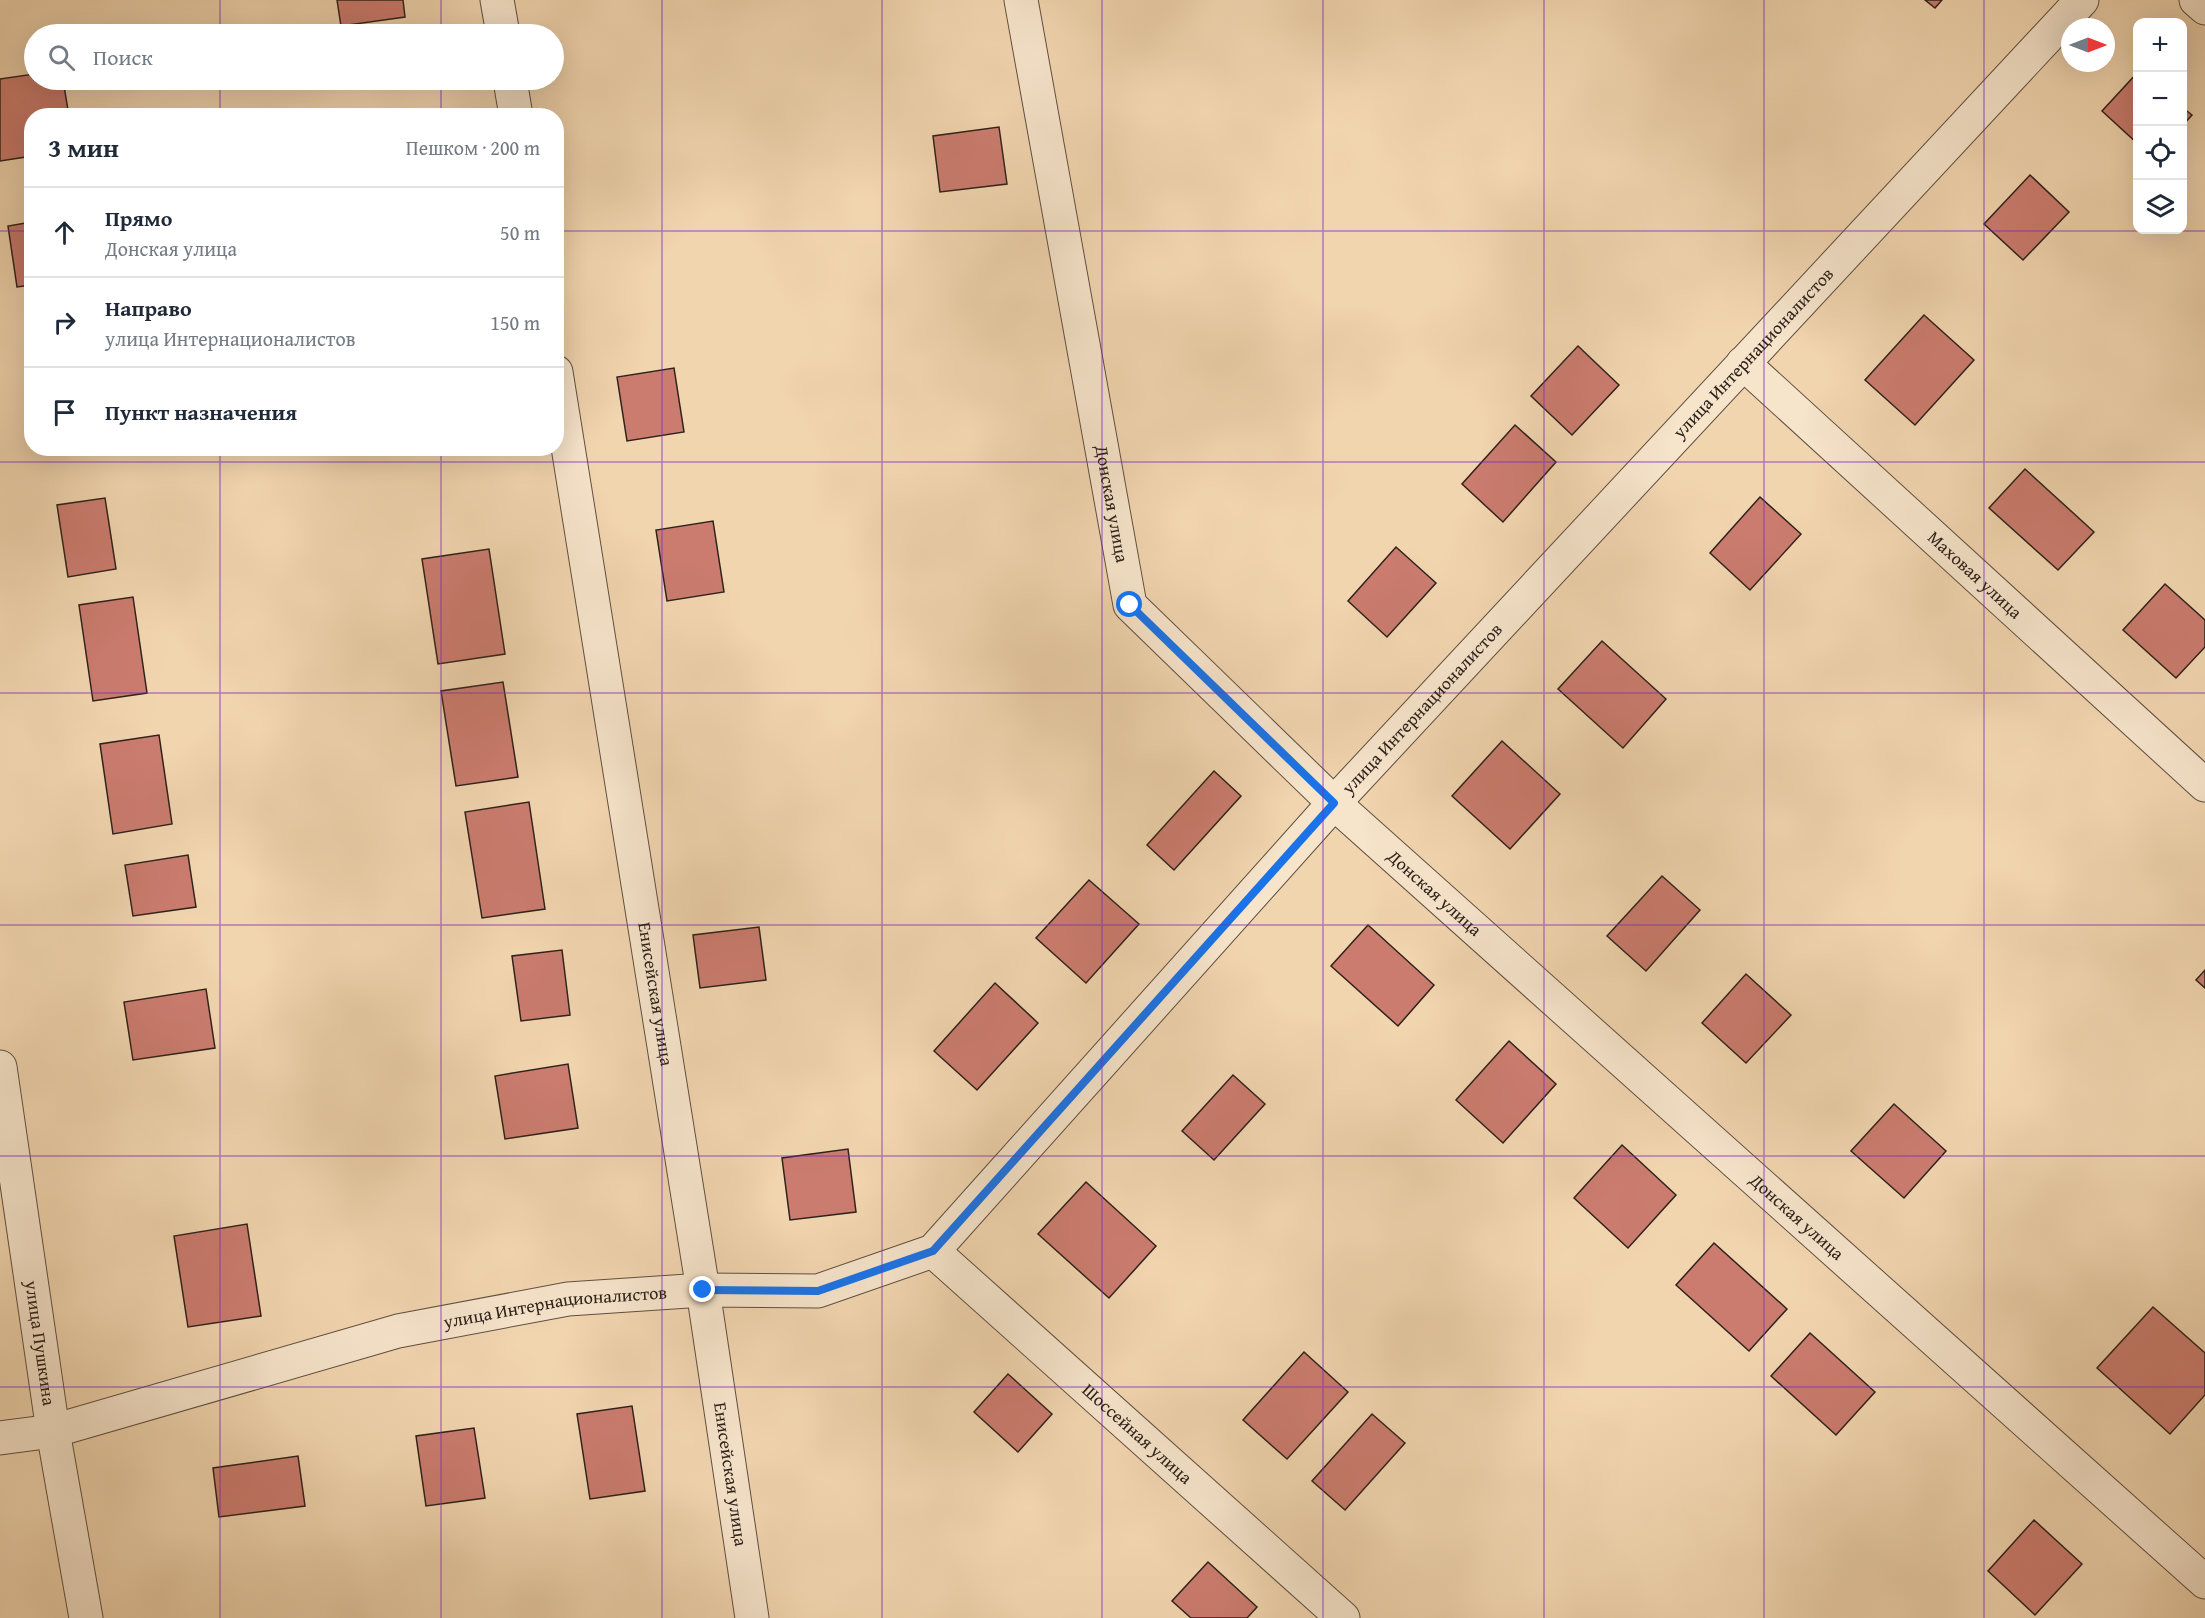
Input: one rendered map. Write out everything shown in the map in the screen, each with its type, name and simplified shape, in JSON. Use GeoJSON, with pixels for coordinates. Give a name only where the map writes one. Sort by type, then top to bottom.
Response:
{"type":"FeatureCollection","features":[{"type":"Feature","properties":{"kind":"street"},"geometry":{"type":"LineString","coordinates":[[497,0],[501,24]]}},
{"type":"Feature","properties":{"kind":"street","name":"Донская улица"},"geometry":{"type":"LineString","coordinates":[[1021,0],[1130,605],[1334,803],[2205,1582]]}},
{"type":"Feature","properties":{"kind":"street","name":"улица Интернационалистов"},"geometry":{"type":"LineString","coordinates":[[0,1438],[53,1431],[398,1331],[568,1299],[703,1290],[818,1291],[933,1251],[1334,803],[2082,0]]}},
{"type":"Feature","properties":{"kind":"street"},"geometry":{"type":"LineString","coordinates":[[2196,0],[2205,8]]}},
{"type":"Feature","properties":{"kind":"street"},"geometry":{"type":"LineString","coordinates":[[512,90],[515,108]]}},
{"type":"Feature","properties":{"kind":"street","name":"Маховая улица"},"geometry":{"type":"LineString","coordinates":[[1743,363],[2205,785]]}},
{"type":"Feature","properties":{"kind":"street","name":"Енисейская улица"},"geometry":{"type":"LineString","coordinates":[[564,422],[703,1290],[752,1618]]}},
{"type":"Feature","properties":{"kind":"street","name":"улица Пушкина"},"geometry":{"type":"LineString","coordinates":[[0,1067],[53,1431],[86,1618]]}},
{"type":"Feature","properties":{"kind":"street","name":"Шоссейная улица"},"geometry":{"type":"LineString","coordinates":[[933,1251],[1343,1618]]}},
{"type":"Feature","properties":{"kind":"building"},"geometry":{"type":"Polygon","coordinates":[[[337,0],[403,0],[405,17],[341,24],[337,0]]]}},
{"type":"Feature","properties":{"kind":"building"},"geometry":{"type":"Polygon","coordinates":[[[1925,0],[1942,0],[1935,8],[1925,0]]]}},
{"type":"Feature","properties":{"kind":"building"},"geometry":{"type":"Polygon","coordinates":[[[24,75],[24,90],[65,90],[68,108],[24,108],[24,157],[0,161],[0,79],[24,75]]]}},
{"type":"Feature","properties":{"kind":"building"},"geometry":{"type":"Polygon","coordinates":[[[2133,77],[2133,139],[2102,111],[2133,77]]]}},
{"type":"Feature","properties":{"kind":"building"},"geometry":{"type":"Polygon","coordinates":[[[2187,111],[2192,115],[2187,120],[2187,111]]]}},
{"type":"Feature","properties":{"kind":"building"},"geometry":{"type":"Polygon","coordinates":[[[999,127],[1007,184],[940,192],[933,136],[999,127]]]}},
{"type":"Feature","properties":{"kind":"building"},"geometry":{"type":"Polygon","coordinates":[[[2030,175],[2069,212],[2023,260],[1984,224],[2030,175]]]}},
{"type":"Feature","properties":{"kind":"building"},"geometry":{"type":"Polygon","coordinates":[[[24,223],[24,286],[17,287],[8,226],[24,223]]]}},
{"type":"Feature","properties":{"kind":"building"},"geometry":{"type":"Polygon","coordinates":[[[1924,315],[1974,360],[1915,425],[1865,380],[1924,315]]]}},
{"type":"Feature","properties":{"kind":"building"},"geometry":{"type":"Polygon","coordinates":[[[1578,346],[1619,385],[1572,435],[1531,396],[1578,346]]]}},
{"type":"Feature","properties":{"kind":"building"},"geometry":{"type":"Polygon","coordinates":[[[674,368],[684,432],[627,441],[617,377],[674,368]]]}},
{"type":"Feature","properties":{"kind":"building"},"geometry":{"type":"Polygon","coordinates":[[[1515,425],[1556,462],[1503,522],[1462,484],[1515,425]]]}},
{"type":"Feature","properties":{"kind":"building"},"geometry":{"type":"Polygon","coordinates":[[[2025,469],[2094,532],[2058,570],[1989,508],[2025,469]]]}},
{"type":"Feature","properties":{"kind":"building"},"geometry":{"type":"Polygon","coordinates":[[[1760,497],[1801,534],[1750,590],[1710,553],[1760,497]]]}},
{"type":"Feature","properties":{"kind":"building"},"geometry":{"type":"Polygon","coordinates":[[[105,498],[116,569],[68,577],[57,505],[105,498]]]}},
{"type":"Feature","properties":{"kind":"building"},"geometry":{"type":"Polygon","coordinates":[[[713,521],[724,592],[667,601],[656,530],[713,521]]]}},
{"type":"Feature","properties":{"kind":"building"},"geometry":{"type":"Polygon","coordinates":[[[1396,547],[1436,583],[1387,637],[1348,601],[1396,547]]]}},
{"type":"Feature","properties":{"kind":"building"},"geometry":{"type":"Polygon","coordinates":[[[489,549],[505,654],[438,664],[422,559],[489,549]]]}},
{"type":"Feature","properties":{"kind":"building"},"geometry":{"type":"Polygon","coordinates":[[[2165,584],[2205,620],[2205,647],[2176,678],[2123,630],[2165,584]]]}},
{"type":"Feature","properties":{"kind":"building"},"geometry":{"type":"Polygon","coordinates":[[[133,597],[147,693],[93,701],[79,605],[133,597]]]}},
{"type":"Feature","properties":{"kind":"building"},"geometry":{"type":"Polygon","coordinates":[[[1602,641],[1666,699],[1623,748],[1558,689],[1602,641]]]}},
{"type":"Feature","properties":{"kind":"building"},"geometry":{"type":"Polygon","coordinates":[[[503,682],[518,777],[456,786],[441,691],[503,682]]]}},
{"type":"Feature","properties":{"kind":"building"},"geometry":{"type":"Polygon","coordinates":[[[159,735],[172,824],[113,834],[100,744],[159,735]]]}},
{"type":"Feature","properties":{"kind":"building"},"geometry":{"type":"Polygon","coordinates":[[[1502,741],[1560,794],[1510,849],[1452,796],[1502,741]]]}},
{"type":"Feature","properties":{"kind":"building"},"geometry":{"type":"Polygon","coordinates":[[[1214,771],[1241,796],[1174,870],[1147,845],[1214,771]]]}},
{"type":"Feature","properties":{"kind":"building"},"geometry":{"type":"Polygon","coordinates":[[[529,802],[545,909],[482,918],[465,812],[529,802]]]}},
{"type":"Feature","properties":{"kind":"building"},"geometry":{"type":"Polygon","coordinates":[[[188,855],[196,907],[133,916],[125,865],[188,855]]]}},
{"type":"Feature","properties":{"kind":"building"},"geometry":{"type":"Polygon","coordinates":[[[1662,876],[1700,910],[1646,971],[1607,936],[1662,876]]]}},
{"type":"Feature","properties":{"kind":"building"},"geometry":{"type":"Polygon","coordinates":[[[1089,880],[1139,924],[1086,983],[1036,938],[1089,880]]]}},
{"type":"Feature","properties":{"kind":"building"},"geometry":{"type":"Polygon","coordinates":[[[1368,925],[1434,985],[1398,1026],[1331,966],[1368,925]]]}},
{"type":"Feature","properties":{"kind":"building"},"geometry":{"type":"Polygon","coordinates":[[[759,927],[766,980],[700,988],[693,935],[759,927]]]}},
{"type":"Feature","properties":{"kind":"building"},"geometry":{"type":"Polygon","coordinates":[[[562,950],[570,1015],[521,1021],[512,956],[562,950]]]}},
{"type":"Feature","properties":{"kind":"building"},"geometry":{"type":"Polygon","coordinates":[[[2205,970],[2205,988],[2196,980],[2205,970]]]}},
{"type":"Feature","properties":{"kind":"building"},"geometry":{"type":"Polygon","coordinates":[[[1746,974],[1791,1015],[1746,1063],[1702,1023],[1746,974]]]}},
{"type":"Feature","properties":{"kind":"building"},"geometry":{"type":"Polygon","coordinates":[[[995,983],[1038,1023],[977,1090],[934,1051],[995,983]]]}},
{"type":"Feature","properties":{"kind":"building"},"geometry":{"type":"Polygon","coordinates":[[[206,989],[215,1048],[133,1060],[124,1002],[206,989]]]}},
{"type":"Feature","properties":{"kind":"building"},"geometry":{"type":"Polygon","coordinates":[[[1509,1041],[1556,1084],[1503,1143],[1456,1100],[1509,1041]]]}},
{"type":"Feature","properties":{"kind":"building"},"geometry":{"type":"Polygon","coordinates":[[[568,1064],[578,1128],[505,1139],[495,1076],[568,1064]]]}},
{"type":"Feature","properties":{"kind":"building"},"geometry":{"type":"Polygon","coordinates":[[[1233,1075],[1265,1104],[1214,1160],[1182,1131],[1233,1075]]]}},
{"type":"Feature","properties":{"kind":"building"},"geometry":{"type":"Polygon","coordinates":[[[1894,1104],[1946,1151],[1904,1198],[1851,1151],[1894,1104]]]}},
{"type":"Feature","properties":{"kind":"building"},"geometry":{"type":"Polygon","coordinates":[[[1622,1145],[1676,1195],[1628,1248],[1574,1198],[1622,1145]]]}},
{"type":"Feature","properties":{"kind":"building"},"geometry":{"type":"Polygon","coordinates":[[[848,1149],[856,1212],[790,1220],[782,1158],[848,1149]]]}},
{"type":"Feature","properties":{"kind":"building"},"geometry":{"type":"Polygon","coordinates":[[[1086,1182],[1156,1246],[1109,1298],[1038,1234],[1086,1182]]]}},
{"type":"Feature","properties":{"kind":"building"},"geometry":{"type":"Polygon","coordinates":[[[247,1224],[261,1316],[188,1327],[174,1236],[247,1224]]]}},
{"type":"Feature","properties":{"kind":"building"},"geometry":{"type":"Polygon","coordinates":[[[1714,1243],[1787,1309],[1749,1351],[1676,1285],[1714,1243]]]}},
{"type":"Feature","properties":{"kind":"building"},"geometry":{"type":"Polygon","coordinates":[[[2153,1307],[2205,1353],[2205,1395],[2170,1434],[2097,1368],[2153,1307]]]}},
{"type":"Feature","properties":{"kind":"building"},"geometry":{"type":"Polygon","coordinates":[[[1810,1333],[1875,1392],[1836,1435],[1771,1376],[1810,1333]]]}},
{"type":"Feature","properties":{"kind":"building"},"geometry":{"type":"Polygon","coordinates":[[[1304,1352],[1348,1392],[1287,1459],[1243,1420],[1304,1352]]]}},
{"type":"Feature","properties":{"kind":"building"},"geometry":{"type":"Polygon","coordinates":[[[1008,1374],[1052,1414],[1018,1452],[974,1412],[1008,1374]]]}},
{"type":"Feature","properties":{"kind":"building"},"geometry":{"type":"Polygon","coordinates":[[[632,1406],[645,1491],[590,1499],[577,1414],[632,1406]]]}},
{"type":"Feature","properties":{"kind":"building"},"geometry":{"type":"Polygon","coordinates":[[[1372,1414],[1405,1443],[1345,1510],[1312,1481],[1372,1414]]]}},
{"type":"Feature","properties":{"kind":"building"},"geometry":{"type":"Polygon","coordinates":[[[474,1428],[485,1498],[426,1506],[416,1436],[474,1428]]]}},
{"type":"Feature","properties":{"kind":"building"},"geometry":{"type":"Polygon","coordinates":[[[298,1456],[305,1506],[219,1517],[213,1468],[298,1456]]]}},
{"type":"Feature","properties":{"kind":"building"},"geometry":{"type":"Polygon","coordinates":[[[2034,1520],[2082,1564],[2035,1615],[1988,1571],[2034,1520]]]}},
{"type":"Feature","properties":{"kind":"building"},"geometry":{"type":"Polygon","coordinates":[[[1208,1562],[1257,1607],[1247,1618],[1191,1618],[1172,1601],[1208,1562]]]}},
{"type":"Feature","properties":{"kind":"route"},"geometry":{"type":"LineString","coordinates":[[703,1290],[818,1291],[933,1251],[1334,803],[1130,605]]}}]}
